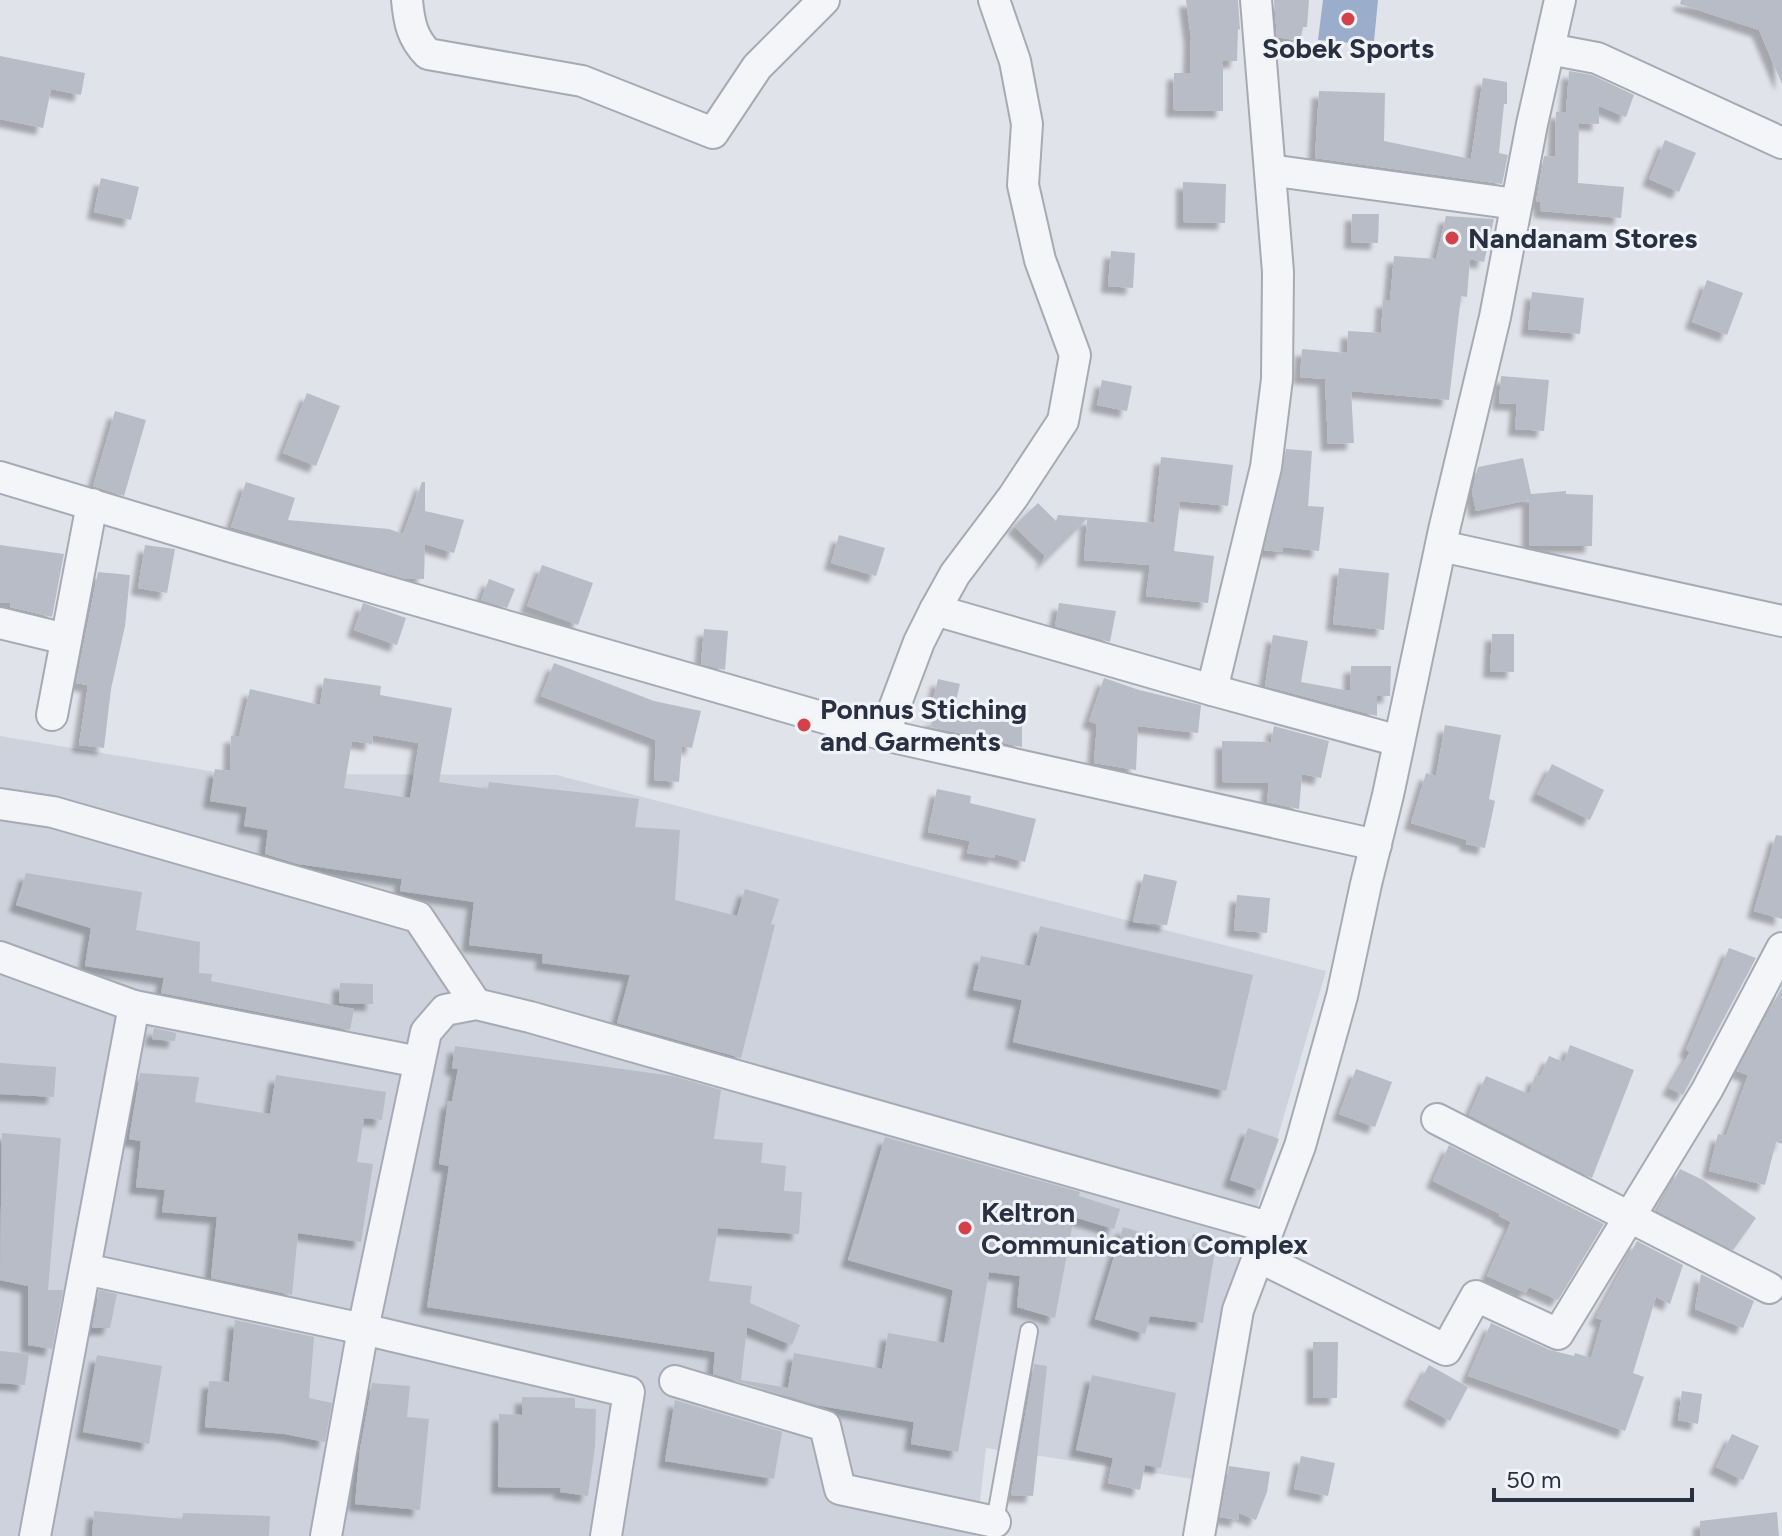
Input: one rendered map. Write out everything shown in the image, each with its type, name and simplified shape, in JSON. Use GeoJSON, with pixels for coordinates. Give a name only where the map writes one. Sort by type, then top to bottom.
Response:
{"type":"FeatureCollection","features":[{"type":"Feature","properties":{"kind":"street"},"geometry":{"type":"LineString","coordinates":[[407,0],[409,22],[416,41],[428,54],[582,81],[713,133],[757,67],[824,0]]}},
{"type":"Feature","properties":{"kind":"street"},"geometry":{"type":"LineString","coordinates":[[884,735],[919,642],[955,574],[1013,497],[1063,421],[1075,355],[1036,243],[1023,185],[1027,124],[1015,61],[994,0]]}},
{"type":"Feature","properties":{"kind":"street"},"geometry":{"type":"LineString","coordinates":[[1212,690],[1266,467],[1277,379],[1278,272],[1256,0]]}},
{"type":"Feature","properties":{"kind":"street"},"geometry":{"type":"LineString","coordinates":[[1199,1536],[1238,1310],[1300,1146],[1342,996],[1495,317],[1560,0]]}},
{"type":"Feature","properties":{"kind":"street"},"geometry":{"type":"LineString","coordinates":[[1549,49],[1597,58],[1782,143]]}},
{"type":"Feature","properties":{"kind":"street"},"geometry":{"type":"LineString","coordinates":[[1270,170],[1516,204]]}},
{"type":"Feature","properties":{"kind":"street"},"geometry":{"type":"LineString","coordinates":[[0,477],[884,735],[1376,845]]}},
{"type":"Feature","properties":{"kind":"street"},"geometry":{"type":"LineString","coordinates":[[52,715],[92,504]]}},
{"type":"Feature","properties":{"kind":"street"},"geometry":{"type":"LineString","coordinates":[[1441,546],[1782,621]]}},
{"type":"Feature","properties":{"kind":"street"},"geometry":{"type":"LineString","coordinates":[[935,610],[1399,741]]}},
{"type":"Feature","properties":{"kind":"street"},"geometry":{"type":"LineString","coordinates":[[0,623],[66,639]]}},
{"type":"Feature","properties":{"kind":"street"},"geometry":{"type":"LineString","coordinates":[[0,804],[53,812],[418,917],[476,1004]]}},
{"type":"Feature","properties":{"kind":"street"},"geometry":{"type":"LineString","coordinates":[[1257,1256],[1446,1350],[1476,1296],[1558,1334],[1707,1090],[1782,948]]}},
{"type":"Feature","properties":{"kind":"street"},"geometry":{"type":"LineString","coordinates":[[0,957],[134,1006],[419,1062]]}},
{"type":"Feature","properties":{"kind":"street"},"geometry":{"type":"LineString","coordinates":[[326,1536],[363,1329],[419,1062],[426,1032],[445,1010],[476,1004],[530,1017],[1268,1227]]}},
{"type":"Feature","properties":{"kind":"street"},"geometry":{"type":"LineString","coordinates":[[35,1536],[134,1006]]}},
{"type":"Feature","properties":{"kind":"street"},"geometry":{"type":"LineString","coordinates":[[1437,1119],[1769,1288]]}},
{"type":"Feature","properties":{"kind":"street"},"geometry":{"type":"LineString","coordinates":[[85,1269],[363,1329],[629,1392],[606,1536]]}},
{"type":"Feature","properties":{"kind":"street"},"geometry":{"type":"LineString","coordinates":[[675,1381],[825,1426],[840,1489],[993,1529]]}},
{"type":"Feature","properties":{"kind":"lane"},"geometry":{"type":"LineString","coordinates":[[993,1529],[1029,1331]]}},
{"type":"Feature","properties":{"kind":"shaded area"},"geometry":{"type":"Polygon","coordinates":[[[0,736],[228,774],[556,775],[1326,971],[1215,1353],[1194,1479],[986,1448],[976,1536],[0,1536],[0,736]]]}},
{"type":"Feature","properties":{"kind":"water","name":"Sobek Sports"},"geometry":{"type":"Polygon","coordinates":[[[1323,0],[1378,0],[1374,41],[1352,39],[1350,43],[1318,40],[1323,0]]]}},
{"type":"Feature","properties":{"kind":"building"},"geometry":{"type":"Polygon","coordinates":[[[1186,0],[1238,0],[1240,30],[1237,61],[1223,61],[1223,111],[1173,110],[1174,73],[1190,73],[1191,38],[1186,0]]]}},
{"type":"Feature","properties":{"kind":"building"},"geometry":{"type":"Polygon","coordinates":[[[1274,0],[1309,0],[1307,27],[1303,27],[1300,41],[1277,37],[1274,0]]]}},
{"type":"Feature","properties":{"kind":"building"},"geometry":{"type":"Polygon","coordinates":[[[1681,0],[1782,0],[1782,84],[1759,30],[1680,4],[1681,0]]]}},
{"type":"Feature","properties":{"kind":"building"},"geometry":{"type":"Polygon","coordinates":[[[0,56],[85,73],[81,95],[51,89],[43,128],[0,119],[0,56]]]}},
{"type":"Feature","properties":{"kind":"building"},"geometry":{"type":"Polygon","coordinates":[[[1569,71],[1592,75],[1634,95],[1626,117],[1599,106],[1599,124],[1579,123],[1578,183],[1624,187],[1621,218],[1541,211],[1540,202],[1536,201],[1544,156],[1555,157],[1556,112],[1566,112],[1569,71]]]}},
{"type":"Feature","properties":{"kind":"building"},"geometry":{"type":"Polygon","coordinates":[[[1483,78],[1507,82],[1507,104],[1504,104],[1499,153],[1508,155],[1502,184],[1315,158],[1319,91],[1385,93],[1384,141],[1471,159],[1483,78]]]}},
{"type":"Feature","properties":{"kind":"building"},"geometry":{"type":"Polygon","coordinates":[[[1665,140],[1696,153],[1679,192],[1649,179],[1665,140]]]}},
{"type":"Feature","properties":{"kind":"building"},"geometry":{"type":"Polygon","coordinates":[[[101,178],[139,187],[131,220],[94,212],[101,178]]]}},
{"type":"Feature","properties":{"kind":"building"},"geometry":{"type":"Polygon","coordinates":[[[1183,182],[1226,184],[1225,223],[1183,222],[1183,182]]]}},
{"type":"Feature","properties":{"kind":"building"},"geometry":{"type":"Polygon","coordinates":[[[1352,214],[1379,214],[1378,243],[1351,242],[1352,214]]]}},
{"type":"Feature","properties":{"kind":"building"},"geometry":{"type":"Polygon","coordinates":[[[1446,216],[1494,219],[1484,262],[1470,259],[1467,297],[1461,296],[1449,400],[1351,391],[1354,443],[1328,444],[1325,379],[1300,377],[1302,349],[1347,353],[1348,331],[1381,333],[1383,300],[1390,301],[1394,256],[1436,259],[1446,216]]]}},
{"type":"Feature","properties":{"kind":"building"},"geometry":{"type":"Polygon","coordinates":[[[1111,251],[1135,253],[1133,288],[1108,286],[1111,251]]]}},
{"type":"Feature","properties":{"kind":"building"},"geometry":{"type":"Polygon","coordinates":[[[1707,280],[1743,293],[1727,335],[1692,322],[1707,280]]]}},
{"type":"Feature","properties":{"kind":"building"},"geometry":{"type":"Polygon","coordinates":[[[1532,292],[1584,298],[1580,334],[1528,329],[1532,292]]]}},
{"type":"Feature","properties":{"kind":"building"},"geometry":{"type":"Polygon","coordinates":[[[1501,376],[1549,380],[1544,431],[1515,429],[1517,404],[1499,403],[1501,376]]]}},
{"type":"Feature","properties":{"kind":"building"},"geometry":{"type":"Polygon","coordinates":[[[1102,380],[1132,386],[1127,411],[1097,405],[1102,380]]]}},
{"type":"Feature","properties":{"kind":"building"},"geometry":{"type":"Polygon","coordinates":[[[307,393],[340,406],[316,466],[283,453],[307,393]]]}},
{"type":"Feature","properties":{"kind":"building"},"geometry":{"type":"Polygon","coordinates":[[[115,411],[146,420],[124,496],[93,486],[115,411]]]}},
{"type":"Feature","properties":{"kind":"building"},"geometry":{"type":"Polygon","coordinates":[[[1286,449],[1312,451],[1308,506],[1324,507],[1319,551],[1283,547],[1283,552],[1264,550],[1286,449]]]}},
{"type":"Feature","properties":{"kind":"building"},"geometry":{"type":"Polygon","coordinates":[[[1161,457],[1233,465],[1228,506],[1180,501],[1174,551],[1214,556],[1208,603],[1146,596],[1150,565],[1084,560],[1087,519],[1042,564],[1045,556],[1014,526],[1038,503],[1056,521],[1058,515],[1154,523],[1161,457]]]}},
{"type":"Feature","properties":{"kind":"building"},"geometry":{"type":"Polygon","coordinates":[[[1523,458],[1531,494],[1566,491],[1566,494],[1593,495],[1592,546],[1529,546],[1529,500],[1476,511],[1472,492],[1478,467],[1523,458]]]}},
{"type":"Feature","properties":{"kind":"building"},"geometry":{"type":"Polygon","coordinates":[[[246,482],[295,498],[288,520],[389,529],[403,534],[422,482],[425,482],[425,511],[464,520],[454,553],[425,544],[424,579],[406,579],[231,527],[246,482]]]}},
{"type":"Feature","properties":{"kind":"building"},"geometry":{"type":"Polygon","coordinates":[[[839,535],[885,548],[876,576],[831,563],[839,535]]]}},
{"type":"Feature","properties":{"kind":"building"},"geometry":{"type":"Polygon","coordinates":[[[0,545],[64,554],[52,617],[10,607],[11,603],[0,603],[0,545]]]}},
{"type":"Feature","properties":{"kind":"building"},"geometry":{"type":"Polygon","coordinates":[[[145,545],[175,549],[167,593],[138,588],[145,545]]]}},
{"type":"Feature","properties":{"kind":"building"},"geometry":{"type":"Polygon","coordinates":[[[542,565],[593,583],[578,625],[527,606],[542,565]]]}},
{"type":"Feature","properties":{"kind":"building"},"geometry":{"type":"Polygon","coordinates":[[[1339,568],[1389,573],[1384,630],[1333,624],[1339,568]]]}},
{"type":"Feature","properties":{"kind":"building"},"geometry":{"type":"Polygon","coordinates":[[[98,572],[130,575],[125,626],[111,689],[104,748],[79,745],[88,685],[76,683],[98,572]]]}},
{"type":"Feature","properties":{"kind":"building"},"geometry":{"type":"Polygon","coordinates":[[[489,579],[515,589],[507,608],[481,600],[489,579]]]}},
{"type":"Feature","properties":{"kind":"building"},"geometry":{"type":"Polygon","coordinates":[[[363,603],[406,618],[397,645],[354,630],[363,603]]]}},
{"type":"Feature","properties":{"kind":"building"},"geometry":{"type":"Polygon","coordinates":[[[1059,603],[1116,611],[1110,642],[1055,626],[1059,603]]]}},
{"type":"Feature","properties":{"kind":"building"},"geometry":{"type":"Polygon","coordinates":[[[704,629],[728,631],[725,670],[701,664],[704,629]]]}},
{"type":"Feature","properties":{"kind":"building"},"geometry":{"type":"Polygon","coordinates":[[[1492,634],[1514,634],[1514,672],[1490,671],[1492,634]]]}},
{"type":"Feature","properties":{"kind":"building"},"geometry":{"type":"Polygon","coordinates":[[[1273,635],[1308,641],[1301,682],[1350,691],[1351,666],[1391,666],[1390,696],[1377,696],[1377,716],[1265,686],[1273,635]]]}},
{"type":"Feature","properties":{"kind":"building"},"geometry":{"type":"Polygon","coordinates":[[[554,663],[654,701],[701,711],[692,748],[682,746],[679,782],[654,780],[656,740],[541,696],[554,663]]]}},
{"type":"Feature","properties":{"kind":"building"},"geometry":{"type":"Polygon","coordinates":[[[324,678],[381,686],[380,695],[452,708],[439,782],[488,789],[489,782],[639,799],[635,827],[680,830],[675,900],[737,916],[745,889],[779,899],[741,1058],[617,1023],[630,975],[542,963],[543,954],[469,945],[474,902],[400,891],[402,879],[298,864],[265,854],[268,830],[244,826],[247,807],[210,801],[215,769],[230,771],[231,736],[239,736],[250,689],[320,705],[324,678]],[[373,735],[372,744],[352,741],[344,788],[410,798],[419,743],[373,735]]]}},
{"type":"Feature","properties":{"kind":"building"},"geometry":{"type":"Polygon","coordinates":[[[1104,678],[1201,705],[1198,733],[1138,726],[1136,770],[1094,763],[1097,724],[1089,721],[1104,678]]]}},
{"type":"Feature","properties":{"kind":"building"},"geometry":{"type":"Polygon","coordinates":[[[938,679],[960,684],[952,718],[930,712],[938,679]]]}},
{"type":"Feature","properties":{"kind":"building"},"geometry":{"type":"Polygon","coordinates":[[[932,719],[1022,722],[1022,747],[931,727],[932,719]]]}},
{"type":"Feature","properties":{"kind":"building"},"geometry":{"type":"Polygon","coordinates":[[[1445,725],[1501,735],[1489,799],[1495,801],[1485,848],[1411,823],[1426,773],[1436,776],[1445,725]]]}},
{"type":"Feature","properties":{"kind":"building"},"geometry":{"type":"Polygon","coordinates":[[[1274,726],[1329,741],[1321,778],[1302,774],[1299,809],[1267,802],[1269,783],[1222,782],[1222,741],[1271,742],[1274,726]]]}},
{"type":"Feature","properties":{"kind":"building"},"geometry":{"type":"Polygon","coordinates":[[[1552,764],[1604,790],[1590,820],[1537,794],[1552,764]]]}},
{"type":"Feature","properties":{"kind":"building"},"geometry":{"type":"Polygon","coordinates":[[[937,789],[971,796],[970,803],[1036,819],[1025,862],[995,854],[994,858],[967,853],[970,841],[928,832],[937,789]]]}},
{"type":"Feature","properties":{"kind":"building"},"geometry":{"type":"Polygon","coordinates":[[[1776,835],[1782,836],[1782,919],[1754,911],[1776,835]]]}},
{"type":"Feature","properties":{"kind":"building"},"geometry":{"type":"Polygon","coordinates":[[[26,873],[142,892],[136,930],[200,942],[199,973],[212,974],[211,981],[354,1009],[350,1030],[161,993],[164,978],[85,966],[91,928],[16,905],[26,873]]]}},
{"type":"Feature","properties":{"kind":"building"},"geometry":{"type":"Polygon","coordinates":[[[1144,874],[1177,881],[1167,925],[1133,922],[1144,874]]]}},
{"type":"Feature","properties":{"kind":"building"},"geometry":{"type":"Polygon","coordinates":[[[1237,895],[1270,898],[1267,933],[1234,930],[1237,895]]]}},
{"type":"Feature","properties":{"kind":"building"},"geometry":{"type":"Polygon","coordinates":[[[1040,926],[1253,975],[1226,1091],[1013,1042],[1022,1000],[973,990],[981,956],[1030,966],[1040,926]]]}},
{"type":"Feature","properties":{"kind":"building"},"geometry":{"type":"Polygon","coordinates":[[[1729,948],[1756,958],[1683,1095],[1669,1088],[1690,1052],[1686,1050],[1729,948]]]}},
{"type":"Feature","properties":{"kind":"building"},"geometry":{"type":"Polygon","coordinates":[[[340,983],[373,984],[373,1004],[339,1003],[340,983]]]}},
{"type":"Feature","properties":{"kind":"building"},"geometry":{"type":"Polygon","coordinates":[[[1782,987],[1782,1144],[1776,1142],[1765,1185],[1709,1171],[1718,1134],[1726,1136],[1748,1075],[1737,1071],[1782,987]]]}},
{"type":"Feature","properties":{"kind":"building"},"geometry":{"type":"Polygon","coordinates":[[[154,1028],[176,1033],[175,1041],[152,1039],[154,1028]]]}},
{"type":"Feature","properties":{"kind":"building"},"geometry":{"type":"Polygon","coordinates":[[[1570,1045],[1634,1070],[1592,1178],[1469,1115],[1486,1076],[1529,1094],[1535,1076],[1540,1077],[1549,1056],[1564,1062],[1570,1045]]]}},
{"type":"Feature","properties":{"kind":"building"},"geometry":{"type":"Polygon","coordinates":[[[455,1046],[673,1076],[721,1090],[714,1139],[763,1143],[761,1163],[786,1166],[784,1191],[802,1192],[799,1234],[718,1228],[709,1281],[752,1286],[750,1303],[800,1325],[792,1345],[747,1327],[741,1380],[788,1388],[794,1353],[882,1369],[888,1333],[944,1343],[953,1290],[848,1260],[885,1137],[1080,1192],[1079,1196],[1120,1209],[1114,1229],[1074,1217],[1055,1318],[1017,1307],[1020,1276],[989,1272],[958,1452],[911,1444],[914,1422],[816,1405],[713,1374],[715,1352],[427,1307],[449,1166],[439,1164],[448,1101],[452,1101],[458,1069],[452,1068],[455,1046]]]}},
{"type":"Feature","properties":{"kind":"building"},"geometry":{"type":"Polygon","coordinates":[[[0,1063],[56,1067],[54,1097],[0,1094],[0,1063]]]}},
{"type":"Feature","properties":{"kind":"building"},"geometry":{"type":"Polygon","coordinates":[[[1356,1069],[1392,1082],[1375,1127],[1339,1114],[1356,1069]]]}},
{"type":"Feature","properties":{"kind":"building"},"geometry":{"type":"Polygon","coordinates":[[[140,1073],[199,1077],[195,1102],[270,1114],[276,1075],[386,1092],[382,1120],[364,1118],[357,1162],[373,1164],[361,1242],[298,1233],[292,1295],[211,1278],[217,1217],[162,1212],[165,1190],[136,1187],[141,1141],[129,1139],[140,1073]]]}},
{"type":"Feature","properties":{"kind":"building"},"geometry":{"type":"Polygon","coordinates":[[[1248,1128],[1279,1139],[1260,1190],[1230,1180],[1248,1128]]]}},
{"type":"Feature","properties":{"kind":"building"},"geometry":{"type":"Polygon","coordinates":[[[2,1133],[61,1138],[48,1290],[63,1290],[52,1349],[28,1345],[28,1286],[0,1280],[2,1133]]]}},
{"type":"Feature","properties":{"kind":"building"},"geometry":{"type":"Polygon","coordinates":[[[1449,1145],[1604,1224],[1558,1300],[1529,1287],[1526,1293],[1487,1276],[1511,1222],[1433,1181],[1449,1145]]]}},
{"type":"Feature","properties":{"kind":"building"},"geometry":{"type":"Polygon","coordinates":[[[1680,1169],[1703,1180],[1756,1218],[1733,1250],[1657,1211],[1680,1169]]]}},
{"type":"Feature","properties":{"kind":"building"},"geometry":{"type":"Polygon","coordinates":[[[1123,1227],[1190,1247],[1193,1234],[1217,1238],[1203,1323],[1150,1316],[1145,1334],[1095,1319],[1123,1227]]]}},
{"type":"Feature","properties":{"kind":"building"},"geometry":{"type":"Polygon","coordinates":[[[1637,1241],[1683,1265],[1670,1304],[1656,1297],[1633,1373],[1644,1377],[1625,1431],[1468,1376],[1491,1323],[1550,1350],[1591,1358],[1602,1320],[1596,1318],[1637,1241]]]}},
{"type":"Feature","properties":{"kind":"building"},"geometry":{"type":"Polygon","coordinates":[[[1701,1274],[1754,1301],[1743,1328],[1695,1309],[1701,1274]]]}},
{"type":"Feature","properties":{"kind":"building"},"geometry":{"type":"Polygon","coordinates":[[[99,1290],[117,1294],[110,1328],[92,1328],[99,1290]]]}},
{"type":"Feature","properties":{"kind":"building"},"geometry":{"type":"Polygon","coordinates":[[[235,1320],[314,1337],[309,1398],[332,1403],[325,1442],[285,1434],[205,1427],[209,1381],[229,1382],[235,1320]]]}},
{"type":"Feature","properties":{"kind":"building"},"geometry":{"type":"Polygon","coordinates":[[[1313,1342],[1338,1342],[1337,1398],[1313,1398],[1313,1342]]]}},
{"type":"Feature","properties":{"kind":"building"},"geometry":{"type":"Polygon","coordinates":[[[0,1351],[29,1354],[25,1385],[0,1383],[0,1351]]]}},
{"type":"Feature","properties":{"kind":"building"},"geometry":{"type":"Polygon","coordinates":[[[97,1355],[162,1366],[149,1444],[83,1432],[97,1355]]]}},
{"type":"Feature","properties":{"kind":"building"},"geometry":{"type":"Polygon","coordinates":[[[1034,1364],[1047,1366],[1033,1496],[1011,1495],[1034,1364]]]}},
{"type":"Feature","properties":{"kind":"building"},"geometry":{"type":"Polygon","coordinates":[[[1429,1365],[1468,1387],[1450,1421],[1410,1399],[1429,1365]]]}},
{"type":"Feature","properties":{"kind":"building"},"geometry":{"type":"Polygon","coordinates":[[[1092,1375],[1176,1393],[1161,1468],[1145,1465],[1140,1490],[1108,1483],[1113,1458],[1076,1450],[1092,1375]]]}},
{"type":"Feature","properties":{"kind":"building"},"geometry":{"type":"Polygon","coordinates":[[[372,1383],[410,1386],[407,1417],[429,1419],[420,1510],[355,1504],[360,1449],[372,1383]]]}},
{"type":"Feature","properties":{"kind":"building"},"geometry":{"type":"Polygon","coordinates":[[[1682,1391],[1702,1394],[1698,1424],[1678,1420],[1682,1391]]]}},
{"type":"Feature","properties":{"kind":"building"},"geometry":{"type":"Polygon","coordinates":[[[522,1397],[575,1398],[575,1408],[596,1409],[595,1447],[588,1496],[560,1492],[561,1488],[498,1487],[499,1414],[522,1415],[522,1397]]]}},
{"type":"Feature","properties":{"kind":"building"},"geometry":{"type":"Polygon","coordinates":[[[675,1400],[782,1432],[774,1479],[665,1461],[675,1400]]]}},
{"type":"Feature","properties":{"kind":"building"},"geometry":{"type":"Polygon","coordinates":[[[1732,1434],[1759,1446],[1743,1480],[1716,1467],[1732,1434]]]}},
{"type":"Feature","properties":{"kind":"building"},"geometry":{"type":"Polygon","coordinates":[[[1301,1456],[1335,1463],[1328,1496],[1294,1489],[1301,1456]]]}},
{"type":"Feature","properties":{"kind":"building"},"geometry":{"type":"Polygon","coordinates":[[[1229,1466],[1270,1472],[1267,1492],[1256,1520],[1239,1513],[1238,1520],[1220,1517],[1229,1466]]]}},
{"type":"Feature","properties":{"kind":"building"},"geometry":{"type":"Polygon","coordinates":[[[94,1511],[182,1519],[183,1513],[270,1516],[269,1536],[92,1536],[94,1511]]]}},
{"type":"Feature","properties":{"kind":"building"},"geometry":{"type":"Polygon","coordinates":[[[1777,1512],[1779,1536],[1700,1536],[1700,1521],[1777,1512]]]}},
{"type":"Feature","properties":{"kind":"place","name":"Sobek Sports"},"geometry":{"type":"Point","coordinates":[1348,19]}},
{"type":"Feature","properties":{"kind":"place","name":"Nandanam Stores"},"geometry":{"type":"Point","coordinates":[1452,238]}},
{"type":"Feature","properties":{"kind":"place","name":"Ponnus Stiching and Garments"},"geometry":{"type":"Point","coordinates":[804,725]}},
{"type":"Feature","properties":{"kind":"place","name":"Keltron Communication Complex"},"geometry":{"type":"Point","coordinates":[965,1228]}}]}
